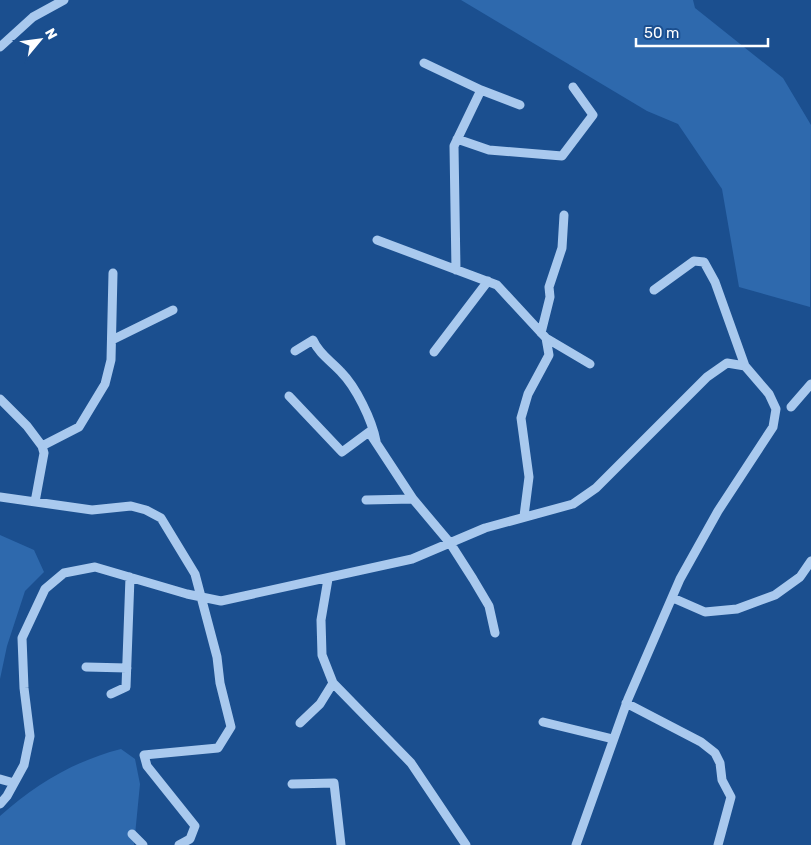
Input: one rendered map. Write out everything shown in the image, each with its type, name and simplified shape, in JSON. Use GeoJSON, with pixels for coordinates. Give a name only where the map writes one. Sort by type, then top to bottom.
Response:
{"type":"FeatureCollection","features":[{"type":"Feature","properties":{"kind":"street"},"geometry":{"type":"LineString","coordinates":[[0,47],[33,17],[64,0]]}},
{"type":"Feature","properties":{"kind":"street"},"geometry":{"type":"LineString","coordinates":[[424,63],[481,90],[520,105]]}},
{"type":"Feature","properties":{"kind":"street"},"geometry":{"type":"LineString","coordinates":[[457,139],[489,150],[562,156],[593,115],[573,87]]}},
{"type":"Feature","properties":{"kind":"street"},"geometry":{"type":"LineString","coordinates":[[456,270],[454,146],[481,90]]}},
{"type":"Feature","properties":{"kind":"street"},"geometry":{"type":"LineString","coordinates":[[524,516],[529,477],[521,418],[528,394],[549,355],[544,336],[550,297],[549,287],[562,248],[564,215]]}},
{"type":"Feature","properties":{"kind":"street"},"geometry":{"type":"LineString","coordinates":[[377,240],[496,285],[544,336],[590,364]]}},
{"type":"Feature","properties":{"kind":"street"},"geometry":{"type":"LineString","coordinates":[[576,845],[626,704],[680,579],[718,511],[773,427],[776,409],[769,394],[745,366],[715,282],[704,262],[694,261],[654,290]]}},
{"type":"Feature","properties":{"kind":"street"},"geometry":{"type":"LineString","coordinates":[[42,446],[79,427],[105,384],[111,360],[113,273]]}},
{"type":"Feature","properties":{"kind":"street"},"geometry":{"type":"LineString","coordinates":[[434,352],[488,281]]}},
{"type":"Feature","properties":{"kind":"street"},"geometry":{"type":"LineString","coordinates":[[112,340],[173,310]]}},
{"type":"Feature","properties":{"kind":"street"},"geometry":{"type":"LineString","coordinates":[[295,351],[313,340],[317,349],[343,373],[373,424],[376,444]]}},
{"type":"Feature","properties":{"kind":"street"},"geometry":{"type":"LineString","coordinates":[[0,804],[24,765],[30,736],[22,670],[22,638],[45,590],[64,573],[95,567],[130,578],[221,601],[412,559],[485,528],[573,504],[596,488],[707,377],[727,363],[745,366]]}},
{"type":"Feature","properties":{"kind":"street"},"geometry":{"type":"LineString","coordinates":[[792,408],[811,384]]}},
{"type":"Feature","properties":{"kind":"street"},"geometry":{"type":"LineString","coordinates":[[289,396],[342,452],[368,432],[413,499],[450,543],[489,606],[494,633]]}},
{"type":"Feature","properties":{"kind":"street"},"geometry":{"type":"LineString","coordinates":[[0,399],[27,426],[42,446],[44,454],[35,502]]}},
{"type":"Feature","properties":{"kind":"street"},"geometry":{"type":"LineString","coordinates":[[0,497],[92,510],[131,506],[146,510],[160,518],[195,574],[217,657],[220,683],[231,727],[218,748],[144,755],[147,766],[195,826],[190,839],[179,845]]}},
{"type":"Feature","properties":{"kind":"street"},"geometry":{"type":"LineString","coordinates":[[366,500],[413,499]]}},
{"type":"Feature","properties":{"kind":"street"},"geometry":{"type":"LineString","coordinates":[[673,598],[705,612],[737,609],[775,595],[800,577],[811,561]]}},
{"type":"Feature","properties":{"kind":"street"},"geometry":{"type":"LineString","coordinates":[[110,694],[126,687],[130,578]]}},
{"type":"Feature","properties":{"kind":"street"},"geometry":{"type":"LineString","coordinates":[[328,579],[322,620],[322,655],[333,683],[411,763],[463,844]]}},
{"type":"Feature","properties":{"kind":"street"},"geometry":{"type":"LineString","coordinates":[[86,666],[127,668]]}},
{"type":"Feature","properties":{"kind":"street"},"geometry":{"type":"LineString","coordinates":[[300,723],[320,704],[333,683]]}},
{"type":"Feature","properties":{"kind":"street"},"geometry":{"type":"LineString","coordinates":[[626,704],[701,742],[714,753],[720,763],[722,780],[731,797],[718,845]]}},
{"type":"Feature","properties":{"kind":"street"},"geometry":{"type":"LineString","coordinates":[[543,722],[614,739]]}},
{"type":"Feature","properties":{"kind":"street"},"geometry":{"type":"LineString","coordinates":[[0,779],[14,783]]}},
{"type":"Feature","properties":{"kind":"street"},"geometry":{"type":"LineString","coordinates":[[292,784],[334,783],[341,845]]}},
{"type":"Feature","properties":{"kind":"street"},"geometry":{"type":"LineString","coordinates":[[132,834],[142,845]]}},
{"type":"Feature","properties":{"kind":"shaded area"},"geometry":{"type":"Polygon","coordinates":[[[461,0],[693,0],[695,8],[783,78],[811,125],[810,307],[739,287],[722,189],[678,124],[647,111],[461,0]]]}},
{"type":"Feature","properties":{"kind":"shaded area"},"geometry":{"type":"Polygon","coordinates":[[[0,535],[34,550],[44,572],[25,591],[7,646],[0,679],[0,535]]]}},
{"type":"Feature","properties":{"kind":"shaded area"},"geometry":{"type":"Polygon","coordinates":[[[121,749],[135,759],[140,784],[134,845],[0,845],[0,816],[14,804],[56,775],[87,760],[121,749]]]}}]}
